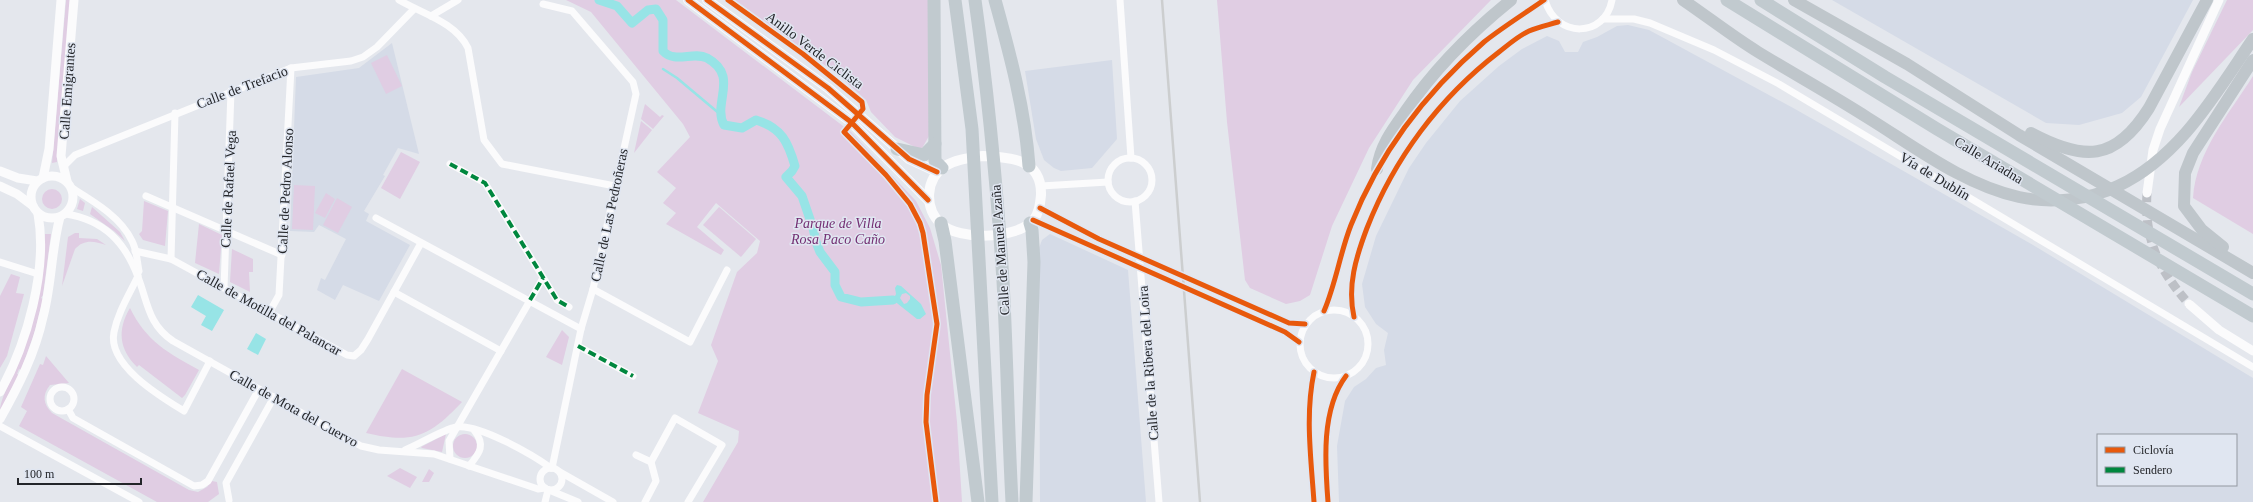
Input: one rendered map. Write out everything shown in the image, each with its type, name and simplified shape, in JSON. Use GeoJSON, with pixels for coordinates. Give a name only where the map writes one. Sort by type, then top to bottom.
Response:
{"type":"FeatureCollection","features":[{"type":"Feature","properties":{"kind":"highway"},"geometry":{"type":"LineString","coordinates":[[934,0],[935,161],[942,169]]}},
{"type":"Feature","properties":{"kind":"highway","name":"Calle de Manuel Azaña"},"geometry":{"type":"LineString","coordinates":[[955,0],[972,129],[992,502]]}},
{"type":"Feature","properties":{"kind":"highway","name":"Calle de Manuel Azaña"},"geometry":{"type":"LineString","coordinates":[[975,0],[985,72],[997,197],[1003,281],[1012,502]]}},
{"type":"Feature","properties":{"kind":"highway"},"geometry":{"type":"LineString","coordinates":[[995,0],[1010,52],[1028,148],[1024,163]]}},
{"type":"Feature","properties":{"kind":"highway"},"geometry":{"type":"LineString","coordinates":[[1377,169],[1379,156],[1390,134],[1421,90],[1447,57],[1510,0]]}},
{"type":"Feature","properties":{"kind":"highway"},"geometry":{"type":"LineString","coordinates":[[1683,0],[1756,51],[1959,173],[2004,193],[2020,197],[2050,200],[2091,195],[2129,181],[2166,154],[2196,120],[2253,39]]}},
{"type":"Feature","properties":{"kind":"highway","name":"Calle Ariadna"},"geometry":{"type":"LineString","coordinates":[[1727,0],[1937,129],[2253,316]]}},
{"type":"Feature","properties":{"kind":"highway","name":"Calle Ariadna"},"geometry":{"type":"LineString","coordinates":[[1761,0],[1885,77],[2253,294]]}},
{"type":"Feature","properties":{"kind":"highway"},"geometry":{"type":"LineString","coordinates":[[1794,0],[1837,23],[1945,87],[2019,134],[2253,273]]}},
{"type":"Feature","properties":{"kind":"highway"},"geometry":{"type":"LineString","coordinates":[[1807,0],[1837,23]]}},
{"type":"Feature","properties":{"kind":"highway"},"geometry":{"type":"LineString","coordinates":[[1945,87],[2051,144],[2077,152],[2099,152],[2122,140],[2140,122],[2207,0]]}},
{"type":"Feature","properties":{"kind":"highway"},"geometry":{"type":"LineString","coordinates":[[2253,60],[2193,153],[2185,173],[2183,191],[2184,206],[2202,230],[2213,240],[2253,266]]}},
{"type":"Feature","properties":{"kind":"highway"},"geometry":{"type":"LineString","coordinates":[[897,149],[924,155],[935,144]]}},
{"type":"Feature","properties":{"kind":"highway"},"geometry":{"type":"LineString","coordinates":[[1026,502],[1034,262],[1032,230],[1029,223]]}},
{"type":"Feature","properties":{"kind":"highway"},"geometry":{"type":"LineString","coordinates":[[946,226],[945,241],[978,502]]}},
{"type":"Feature","properties":{"kind":"main road"},"geometry":{"type":"LineString","coordinates":[[707,0],[828,88],[897,149],[921,166],[942,169]]}},
{"type":"Feature","properties":{"kind":"main road"},"geometry":{"type":"LineString","coordinates":[[692,1],[851,122],[928,200],[933,213],[946,226],[967,235],[988,236],[1008,233],[1029,223],[1040,208],[1041,186],[1038,173],[1024,163],[983,156],[961,159],[942,169],[930,185],[928,200]]}},
{"type":"Feature","properties":{"kind":"street","name":"Calle Emigrantes"},"geometry":{"type":"LineString","coordinates":[[40,179],[49,149],[61,0]]}},
{"type":"Feature","properties":{"kind":"street","name":"Calle Emigrantes"},"geometry":{"type":"LineString","coordinates":[[69,184],[62,156],[74,0]]}},
{"type":"Feature","properties":{"kind":"street"},"geometry":{"type":"LineString","coordinates":[[399,0],[414,9],[431,16],[456,31],[463,38],[468,48],[484,140],[502,164],[614,186]]}},
{"type":"Feature","properties":{"kind":"street"},"geometry":{"type":"LineString","coordinates":[[431,16],[458,0]]}},
{"type":"Feature","properties":{"kind":"street"},"geometry":{"type":"LineString","coordinates":[[998,0],[1010,52]]}},
{"type":"Feature","properties":{"kind":"street"},"geometry":{"type":"LineString","coordinates":[[1120,0],[1130,158]]}},
{"type":"Feature","properties":{"kind":"street"},"geometry":{"type":"LineString","coordinates":[[1324,311],[1332,291],[1351,225],[1377,169],[1392,146],[1425,102],[1464,60],[1486,41],[1544,0],[1552,15],[1558,22],[1570,27],[1587,28],[1604,18],[1611,8],[1612,0]]}},
{"type":"Feature","properties":{"kind":"street"},"geometry":{"type":"LineString","coordinates":[[2147,193],[2153,150],[2160,129],[2219,0]]}},
{"type":"Feature","properties":{"kind":"street","name":"Calle de Las Pedroñeras"},"geometry":{"type":"LineString","coordinates":[[543,4],[572,11],[633,82],[636,94],[614,186],[592,289],[581,329],[552,468]]}},
{"type":"Feature","properties":{"kind":"street","name":"Calle de Trefacio"},"geometry":{"type":"LineString","coordinates":[[64,166],[75,155],[175,113],[291,68],[351,61],[363,57],[377,47],[414,9]]}},
{"type":"Feature","properties":{"kind":"street","name":"Vía de Dublín"},"geometry":{"type":"LineString","coordinates":[[1604,18],[1634,19],[1650,23],[1714,50],[1779,84],[2253,367]]}},
{"type":"Feature","properties":{"kind":"street"},"geometry":{"type":"LineString","coordinates":[[1354,317],[1351,288],[1362,241],[1383,192],[1410,146],[1456,90],[1492,57],[1528,31],[1558,22]]}},
{"type":"Feature","properties":{"kind":"street","name":"Calle de Pedro Alonso"},"geometry":{"type":"LineString","coordinates":[[269,313],[279,294],[291,68]]}},
{"type":"Feature","properties":{"kind":"street","name":"Calle de Rafael Vega"},"geometry":{"type":"LineString","coordinates":[[224,288],[231,91]]}},
{"type":"Feature","properties":{"kind":"street"},"geometry":{"type":"LineString","coordinates":[[171,259],[174,209],[175,113]]}},
{"type":"Feature","properties":{"kind":"street"},"geometry":{"type":"LineString","coordinates":[[1130,158],[1137,159],[1147,166],[1152,178],[1149,190],[1141,199],[1135,201],[1118,198],[1113,193],[1108,182],[1114,165],[1124,159],[1130,158]]}},
{"type":"Feature","properties":{"kind":"street"},"geometry":{"type":"LineString","coordinates":[[450,164],[485,183],[557,300],[569,307]]}},
{"type":"Feature","properties":{"kind":"street"},"geometry":{"type":"LineString","coordinates":[[0,171],[18,178],[40,179],[50,176],[60,177],[69,184],[74,199],[63,216],[56,232],[43,318],[21,378],[0,419]]}},
{"type":"Feature","properties":{"kind":"street"},"geometry":{"type":"LineString","coordinates":[[0,392],[19,350],[31,311],[38,274],[41,230],[30,195],[40,179]]}},
{"type":"Feature","properties":{"kind":"street"},"geometry":{"type":"LineString","coordinates":[[1041,186],[1108,182]]}},
{"type":"Feature","properties":{"kind":"street","name":"Calle de Mota del Cuervo"},"geometry":{"type":"LineString","coordinates":[[69,184],[119,222],[133,241],[141,287]]}},
{"type":"Feature","properties":{"kind":"street"},"geometry":{"type":"LineString","coordinates":[[0,186],[17,194],[46,218],[63,216]]}},
{"type":"Feature","properties":{"kind":"street"},"geometry":{"type":"LineString","coordinates":[[146,196],[282,255]]}},
{"type":"Feature","properties":{"kind":"street","name":"Calle de la Ribera del Loira"},"geometry":{"type":"LineString","coordinates":[[1135,201],[1159,502]]}},
{"type":"Feature","properties":{"kind":"street"},"geometry":{"type":"LineString","coordinates":[[1040,208],[1099,239],[1285,321],[1305,324]]}},
{"type":"Feature","properties":{"kind":"street","name":"Calle de Mota del Cuervo"},"geometry":{"type":"LineString","coordinates":[[63,216],[85,217],[111,235],[129,255],[138,276],[149,313],[163,333],[173,341],[361,446],[379,450],[403,450],[434,454],[538,489],[547,489],[578,502]]}},
{"type":"Feature","properties":{"kind":"street"},"geometry":{"type":"LineString","coordinates":[[376,218],[530,300],[581,329]]}},
{"type":"Feature","properties":{"kind":"street"},"geometry":{"type":"LineString","coordinates":[[1029,223],[1095,248],[1281,330],[1299,342]]}},
{"type":"Feature","properties":{"kind":"street","name":"Calle de Motilla del Palancar"},"geometry":{"type":"LineString","coordinates":[[135,251],[171,259],[347,355],[354,356],[365,345],[421,242]]}},
{"type":"Feature","properties":{"kind":"street"},"geometry":{"type":"LineString","coordinates":[[0,262],[38,274]]}},
{"type":"Feature","properties":{"kind":"street"},"geometry":{"type":"LineString","coordinates":[[592,289],[690,342],[727,270]]}},
{"type":"Feature","properties":{"kind":"street"},"geometry":{"type":"LineString","coordinates":[[138,276],[118,316],[113,334],[116,350],[122,364],[149,387],[184,411],[210,361]]}},
{"type":"Feature","properties":{"kind":"street"},"geometry":{"type":"LineString","coordinates":[[450,459],[449,441],[544,278]]}},
{"type":"Feature","properties":{"kind":"street"},"geometry":{"type":"LineString","coordinates":[[394,292],[501,351]]}},
{"type":"Feature","properties":{"kind":"street"},"geometry":{"type":"LineString","coordinates":[[2189,304],[2219,330],[2253,351]]}},
{"type":"Feature","properties":{"kind":"street"},"geometry":{"type":"LineString","coordinates":[[1328,502],[1326,469],[1330,411],[1338,386],[1346,376],[1360,366],[1366,355],[1368,346],[1364,329],[1354,317],[1343,311],[1324,311],[1310,319],[1305,324],[1299,342],[1304,362],[1314,372],[1329,378],[1346,376]]}},
{"type":"Feature","properties":{"kind":"street"},"geometry":{"type":"LineString","coordinates":[[578,346],[633,376]]}},
{"type":"Feature","properties":{"kind":"street"},"geometry":{"type":"LineString","coordinates":[[1314,372],[1310,391],[1309,424],[1315,500]]}},
{"type":"Feature","properties":{"kind":"street"},"geometry":{"type":"LineString","coordinates":[[68,409],[73,418],[194,486],[202,485],[208,481],[259,389]]}},
{"type":"Feature","properties":{"kind":"street"},"geometry":{"type":"LineString","coordinates":[[229,501],[226,483],[274,397]]}},
{"type":"Feature","properties":{"kind":"street"},"geometry":{"type":"LineString","coordinates":[[645,502],[656,481],[651,462],[675,418],[722,445],[688,502]]}},
{"type":"Feature","properties":{"kind":"street"},"geometry":{"type":"LineString","coordinates":[[0,426],[139,502]]}},
{"type":"Feature","properties":{"kind":"street"},"geometry":{"type":"LineString","coordinates":[[457,427],[474,430],[503,440],[614,502]]}},
{"type":"Feature","properties":{"kind":"street","name":"Calle de Mota del Cuervo"},"geometry":{"type":"LineString","coordinates":[[403,450],[457,427]]}},
{"type":"Feature","properties":{"kind":"street"},"geometry":{"type":"LineString","coordinates":[[469,466],[481,450],[480,438],[474,430]]}},
{"type":"Feature","properties":{"kind":"street"},"geometry":{"type":"LineString","coordinates":[[636,455],[651,462]]}},
{"type":"Feature","properties":{"kind":"street"},"geometry":{"type":"LineString","coordinates":[[552,468],[545,470],[540,478],[541,484],[547,489],[556,489],[561,485],[562,478],[559,472]]}},
{"type":"Feature","properties":{"kind":"street"},"geometry":{"type":"LineString","coordinates":[[545,502],[547,489]]}},
{"type":"Feature","properties":{"kind":"shaded area"},"geometry":{"type":"Polygon","coordinates":[[[1832,0],[2193,0],[2141,97],[2122,113],[2079,125],[2046,123],[1832,0]]]}},
{"type":"Feature","properties":{"kind":"shaded area"},"geometry":{"type":"Polygon","coordinates":[[[1628,25],[1649,30],[1795,109],[2033,245],[2253,378],[2253,502],[1339,502],[1337,446],[1345,401],[1354,387],[1366,379],[1376,368],[1386,365],[1384,350],[1388,333],[1376,324],[1365,307],[1362,284],[1376,236],[1409,168],[1426,143],[1460,101],[1499,66],[1522,49],[1547,36],[1559,41],[1565,52],[1578,52],[1583,42],[1597,37],[1617,26],[1628,25]]]}},
{"type":"Feature","properties":{"kind":"shaded area"},"geometry":{"type":"Polygon","coordinates":[[[392,43],[419,154],[398,148],[383,175],[385,176],[364,211],[369,214],[366,221],[410,245],[379,301],[343,285],[335,300],[317,290],[321,278],[325,280],[346,239],[319,225],[314,232],[290,231],[296,77],[359,68],[392,43]]]}},
{"type":"Feature","properties":{"kind":"shaded area"},"geometry":{"type":"Polygon","coordinates":[[[1112,60],[1117,139],[1092,168],[1061,171],[1054,168],[1044,160],[1036,139],[1025,71],[1112,60]]]}},
{"type":"Feature","properties":{"kind":"shaded area"},"geometry":{"type":"Polygon","coordinates":[[[1050,234],[1128,270],[1146,502],[1040,502],[1039,248],[1042,240],[1050,234]]]}},
{"type":"Feature","properties":{"kind":"green space"},"geometry":{"type":"Polygon","coordinates":[[[66,0],[70,0],[57,162],[52,163],[66,0]]]}},
{"type":"Feature","properties":{"kind":"green space","name":"Parque de Villa Rosa Paco Caño"},"geometry":{"type":"Polygon","coordinates":[[[566,0],[676,0],[851,132],[916,201],[930,228],[941,265],[957,422],[962,502],[703,502],[738,442],[739,431],[698,413],[718,361],[711,345],[737,272],[757,253],[760,241],[716,203],[697,227],[724,250],[721,255],[666,224],[676,213],[663,203],[676,188],[657,172],[690,137],[683,124],[591,12],[566,0]]]}},
{"type":"Feature","properties":{"kind":"green space"},"geometry":{"type":"Polygon","coordinates":[[[735,0],[929,0],[929,136],[921,150],[895,137],[871,112],[866,100],[837,74],[735,0]]]}},
{"type":"Feature","properties":{"kind":"green space"},"geometry":{"type":"Polygon","coordinates":[[[1217,0],[1491,0],[1413,80],[1369,148],[1332,226],[1310,295],[1300,301],[1286,304],[1250,288],[1245,280],[1227,122],[1217,0]]]}},
{"type":"Feature","properties":{"kind":"green space"},"geometry":{"type":"Polygon","coordinates":[[[2227,0],[2253,0],[2253,30],[2179,107],[2192,72],[2227,0]]]}},
{"type":"Feature","properties":{"kind":"green space"},"geometry":{"type":"Polygon","coordinates":[[[387,55],[402,86],[386,94],[371,63],[387,55]]]}},
{"type":"Feature","properties":{"kind":"green space"},"geometry":{"type":"Polygon","coordinates":[[[2253,76],[2253,234],[2193,198],[2195,181],[2207,149],[2224,119],[2253,76]]]}},
{"type":"Feature","properties":{"kind":"green space"},"geometry":{"type":"Polygon","coordinates":[[[645,104],[660,117],[662,115],[664,116],[653,129],[641,119],[645,104]]]}},
{"type":"Feature","properties":{"kind":"green space"},"geometry":{"type":"Polygon","coordinates":[[[641,121],[652,130],[634,153],[641,121]]]}},
{"type":"Feature","properties":{"kind":"green space"},"geometry":{"type":"Polygon","coordinates":[[[401,152],[420,162],[400,199],[381,188],[401,152]]]}},
{"type":"Feature","properties":{"kind":"green space"},"geometry":{"type":"Polygon","coordinates":[[[294,185],[315,186],[313,230],[292,229],[294,185]]]}},
{"type":"Feature","properties":{"kind":"green space"},"geometry":{"type":"Polygon","coordinates":[[[48,189],[56,189],[62,195],[62,203],[56,209],[48,209],[42,203],[42,195],[48,189]]]}},
{"type":"Feature","properties":{"kind":"green space"},"geometry":{"type":"Polygon","coordinates":[[[326,193],[335,199],[325,218],[315,213],[326,193]]]}},
{"type":"Feature","properties":{"kind":"green space"},"geometry":{"type":"Polygon","coordinates":[[[337,198],[352,207],[338,233],[323,225],[337,198]]]}},
{"type":"Feature","properties":{"kind":"green space"},"geometry":{"type":"Polygon","coordinates":[[[80,199],[85,203],[83,211],[77,209],[80,199]]]}},
{"type":"Feature","properties":{"kind":"green space"},"geometry":{"type":"Polygon","coordinates":[[[144,201],[168,211],[165,246],[143,240],[139,234],[142,231],[144,201]]]}},
{"type":"Feature","properties":{"kind":"green space"},"geometry":{"type":"Polygon","coordinates":[[[92,207],[120,232],[125,241],[90,214],[92,207]]]}},
{"type":"Feature","properties":{"kind":"green space"},"geometry":{"type":"Polygon","coordinates":[[[719,207],[756,239],[741,257],[703,225],[719,207]]]}},
{"type":"Feature","properties":{"kind":"green space"},"geometry":{"type":"Polygon","coordinates":[[[199,224],[222,235],[219,274],[195,263],[199,224]]]}},
{"type":"Feature","properties":{"kind":"green space"},"geometry":{"type":"Polygon","coordinates":[[[75,233],[79,233],[79,238],[97,239],[106,245],[86,242],[78,246],[75,249],[62,286],[68,237],[75,233]]]}},
{"type":"Feature","properties":{"kind":"green space"},"geometry":{"type":"Polygon","coordinates":[[[45,234],[51,234],[43,295],[41,298],[43,299],[34,334],[21,370],[19,369],[17,374],[19,375],[0,411],[6,390],[21,359],[32,323],[41,278],[45,234]]]}},
{"type":"Feature","properties":{"kind":"green space"},"geometry":{"type":"Polygon","coordinates":[[[232,249],[253,259],[253,272],[249,272],[250,292],[230,282],[232,249]]]}},
{"type":"Feature","properties":{"kind":"green space"},"geometry":{"type":"Polygon","coordinates":[[[11,274],[20,277],[16,293],[24,294],[7,356],[0,368],[0,296],[11,274]]]}},
{"type":"Feature","properties":{"kind":"green space"},"geometry":{"type":"Polygon","coordinates":[[[130,308],[143,329],[151,338],[177,358],[199,370],[182,398],[139,365],[137,367],[126,353],[123,346],[122,332],[123,324],[130,308]]]}},
{"type":"Feature","properties":{"kind":"green space"},"geometry":{"type":"Polygon","coordinates":[[[562,330],[569,337],[562,365],[546,357],[562,330]]]}},
{"type":"Feature","properties":{"kind":"green space"},"geometry":{"type":"Polygon","coordinates":[[[46,356],[69,383],[50,385],[47,389],[45,403],[52,413],[189,490],[198,492],[207,487],[212,481],[217,482],[219,494],[208,502],[157,502],[19,426],[27,411],[21,407],[40,364],[43,365],[46,356]]]}},
{"type":"Feature","properties":{"kind":"green space"},"geometry":{"type":"Polygon","coordinates":[[[402,369],[462,402],[440,423],[419,435],[396,438],[366,433],[402,369]]]}},
{"type":"Feature","properties":{"kind":"green space"},"geometry":{"type":"Polygon","coordinates":[[[446,434],[442,452],[421,447],[446,434]]]}},
{"type":"Feature","properties":{"kind":"green space"},"geometry":{"type":"Polygon","coordinates":[[[465,434],[474,437],[477,446],[474,455],[465,458],[456,455],[453,446],[456,437],[465,434]]]}},
{"type":"Feature","properties":{"kind":"green space"},"geometry":{"type":"Polygon","coordinates":[[[400,468],[417,477],[410,488],[387,476],[400,468]]]}},
{"type":"Feature","properties":{"kind":"green space"},"geometry":{"type":"Polygon","coordinates":[[[429,469],[434,473],[429,482],[422,482],[429,469]]]}},
{"type":"Feature","properties":{"kind":"water"},"geometry":{"type":"Polygon","coordinates":[[[897,285],[901,286],[921,304],[926,314],[920,319],[917,319],[893,300],[896,294],[895,288],[897,285]],[[906,293],[902,294],[900,298],[904,304],[910,299],[910,296],[906,293]]]}},
{"type":"Feature","properties":{"kind":"water"},"geometry":{"type":"Polygon","coordinates":[[[198,295],[224,310],[212,331],[201,325],[206,316],[191,307],[198,295]]]}},
{"type":"Feature","properties":{"kind":"water"},"geometry":{"type":"Polygon","coordinates":[[[256,333],[266,339],[258,355],[247,349],[256,333]]]}},
{"type":"Feature","properties":{"kind":"waterway"},"geometry":{"type":"LineString","coordinates":[[599,0],[617,6],[632,23],[648,10],[656,9],[663,20],[663,51],[673,57],[702,56],[717,65],[722,73],[724,81],[721,108],[721,117],[724,125],[742,128],[756,120],[765,123],[783,137],[790,150],[795,166],[786,177],[802,196],[813,228],[816,242],[820,252],[835,272],[835,285],[841,297],[861,302],[893,300]]}},
{"type":"Feature","properties":{"kind":"waterway"},"geometry":{"type":"LineString","coordinates":[[663,69],[677,78],[721,115]]}},
{"type":"Feature","properties":{"kind":"tunnel"},"geometry":{"type":"LineString","coordinates":[[2147,193],[2148,225],[2151,240],[2169,279],[2189,304]]}},
{"type":"Feature","properties":{"kind":"railway"},"geometry":{"type":"LineString","coordinates":[[1162,0],[1200,502]]}},
{"type":"Feature","properties":{"kind":"marked path"},"geometry":{"type":"LineString","coordinates":[[450,164],[485,183],[557,300],[569,307]]}},
{"type":"Feature","properties":{"kind":"marked path"},"geometry":{"type":"LineString","coordinates":[[530,300],[543,278]]}},
{"type":"Feature","properties":{"kind":"marked path"},"geometry":{"type":"LineString","coordinates":[[578,346],[633,376]]}},
{"type":"Feature","properties":{"kind":"cycle path"},"geometry":{"type":"LineString","coordinates":[[688,0],[851,122],[928,200]]}},
{"type":"Feature","properties":{"kind":"cycle path"},"geometry":{"type":"LineString","coordinates":[[707,0],[828,88],[909,159],[937,172]]}},
{"type":"Feature","properties":{"kind":"cycle path","name":"Anillo Verde Ciclista"},"geometry":{"type":"LineString","coordinates":[[728,0],[803,54],[862,102],[863,109],[844,132],[886,175],[910,204],[920,223],[923,233],[937,324],[927,395],[926,422],[936,502]]}},
{"type":"Feature","properties":{"kind":"cycle path"},"geometry":{"type":"LineString","coordinates":[[1324,311],[1332,290],[1347,236],[1362,199],[1375,173],[1406,126],[1424,103],[1463,61],[1491,36],[1544,0]]}},
{"type":"Feature","properties":{"kind":"cycle path"},"geometry":{"type":"LineString","coordinates":[[1354,317],[1352,305],[1352,283],[1359,250],[1378,203],[1405,154],[1438,110],[1477,70],[1521,35],[1558,22]]}},
{"type":"Feature","properties":{"kind":"cycle path"},"geometry":{"type":"LineString","coordinates":[[1040,208],[1099,239],[1289,323],[1305,324]]}},
{"type":"Feature","properties":{"kind":"cycle path"},"geometry":{"type":"LineString","coordinates":[[1033,220],[1285,332],[1299,342]]}},
{"type":"Feature","properties":{"kind":"cycle path"},"geometry":{"type":"LineString","coordinates":[[1314,372],[1311,388],[1309,420],[1314,502]]}},
{"type":"Feature","properties":{"kind":"cycle path"},"geometry":{"type":"LineString","coordinates":[[1328,502],[1326,437],[1332,404],[1338,389],[1346,376]]}}]}
